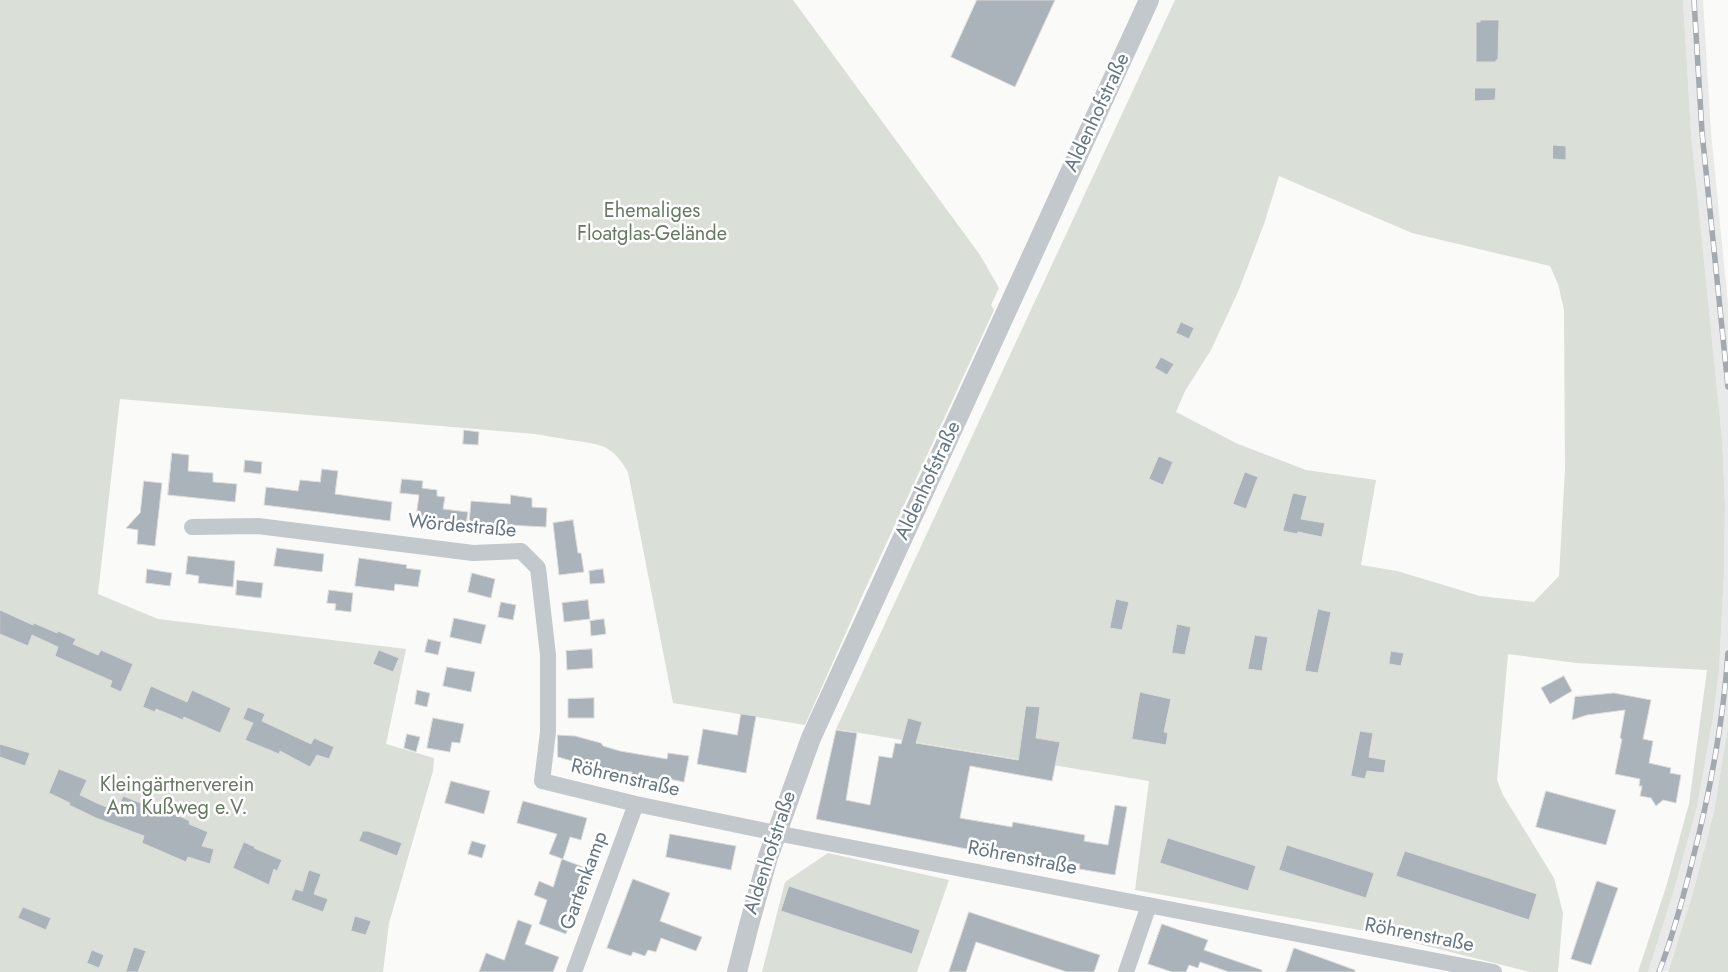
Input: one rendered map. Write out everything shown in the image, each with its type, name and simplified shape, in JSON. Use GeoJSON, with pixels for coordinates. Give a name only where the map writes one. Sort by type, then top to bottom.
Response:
{"type":"FeatureCollection","features":[{"type":"Feature","properties":{"kind":"street","name":"Aldenhofstraße"},"geometry":{"type":"LineString","coordinates":[[737,972],[748,924],[776,833],[811,738],[1149,0]]}},
{"type":"Feature","properties":{"kind":"street","name":"Wördestraße"},"geometry":{"type":"LineString","coordinates":[[192,527],[258,526],[474,553],[521,551],[538,568],[548,655],[548,732],[542,782]]}},
{"type":"Feature","properties":{"kind":"street","name":"Röhrenstraße"},"geometry":{"type":"LineString","coordinates":[[542,782],[776,833],[1494,972]]}},
{"type":"Feature","properties":{"kind":"street","name":"Gartenkamp"},"geometry":{"type":"LineString","coordinates":[[574,972],[636,804]]}},
{"type":"Feature","properties":{"kind":"street"},"geometry":{"type":"LineString","coordinates":[[1126,972],[1149,905]]}},
{"type":"Feature","properties":{"kind":"shaded area"},"geometry":{"type":"Polygon","coordinates":[[[1683,0],[1703,0],[1711,132],[1728,305],[1728,727],[1714,812],[1692,896],[1668,971],[1648,972],[1674,890],[1697,807],[1713,718],[1719,670],[1724,572],[1725,503],[1722,438],[1691,133],[1683,0]]]}},
{"type":"Feature","properties":{"kind":"green space","name":"Ehemaliges Floatglas-Gelände"},"geometry":{"type":"Polygon","coordinates":[[[0,0],[793,0],[980,255],[999,288],[991,305],[994,310],[863,594],[805,725],[673,703],[628,472],[616,455],[604,447],[535,434],[120,399],[98,594],[158,619],[406,649],[386,744],[434,758],[433,771],[389,923],[383,972],[0,972],[0,0]]]}},
{"type":"Feature","properties":{"kind":"green space"},"geometry":{"type":"Polygon","coordinates":[[[1175,0],[1683,0],[1691,133],[1722,438],[1725,503],[1724,572],[1719,670],[1713,718],[1697,807],[1674,890],[1648,972],[1638,972],[1666,887],[1689,804],[1707,670],[1576,663],[1508,654],[1497,780],[1503,795],[1554,878],[1563,913],[1558,972],[1530,972],[1371,932],[1135,890],[1149,781],[836,729],[1175,0]],[[1279,176],[1264,224],[1238,292],[1211,350],[1185,391],[1176,412],[1238,444],[1306,470],[1376,480],[1361,565],[1397,571],[1480,596],[1534,602],[1559,576],[1565,470],[1564,310],[1558,284],[1550,266],[1412,233],[1279,176]]]}},
{"type":"Feature","properties":{"kind":"green space"},"geometry":{"type":"Polygon","coordinates":[[[1728,727],[1728,972],[1668,972],[1692,896],[1714,812],[1728,727]]]}},
{"type":"Feature","properties":{"kind":"green space"},"geometry":{"type":"Polygon","coordinates":[[[828,853],[949,880],[917,972],[762,972],[785,882],[828,853]]]}},
{"type":"Feature","properties":{"kind":"building"},"geometry":{"type":"Polygon","coordinates":[[[977,0],[1055,0],[1015,87],[951,57],[977,0]]]}},
{"type":"Feature","properties":{"kind":"building"},"geometry":{"type":"Polygon","coordinates":[[[1480,20],[1499,20],[1498,60],[1496,62],[1476,62],[1476,22],[1480,22],[1480,20]]]}},
{"type":"Feature","properties":{"kind":"building"},"geometry":{"type":"Polygon","coordinates":[[[1475,88],[1496,88],[1495,100],[1475,101],[1475,88]]]}},
{"type":"Feature","properties":{"kind":"building"},"geometry":{"type":"Polygon","coordinates":[[[1553,145],[1566,146],[1566,160],[1553,159],[1553,145]]]}},
{"type":"Feature","properties":{"kind":"building"},"geometry":{"type":"Polygon","coordinates":[[[1181,322],[1194,328],[1189,339],[1176,333],[1181,322]]]}},
{"type":"Feature","properties":{"kind":"building"},"geometry":{"type":"Polygon","coordinates":[[[1161,357],[1174,364],[1167,375],[1155,368],[1161,357]]]}},
{"type":"Feature","properties":{"kind":"building"},"geometry":{"type":"Polygon","coordinates":[[[464,430],[479,432],[478,445],[463,444],[464,430]]]}},
{"type":"Feature","properties":{"kind":"building"},"geometry":{"type":"Polygon","coordinates":[[[172,453],[189,455],[188,471],[213,473],[213,482],[237,484],[235,502],[168,495],[172,453]]]}},
{"type":"Feature","properties":{"kind":"building"},"geometry":{"type":"Polygon","coordinates":[[[1159,456],[1173,462],[1163,485],[1149,479],[1159,456]]]}},
{"type":"Feature","properties":{"kind":"building"},"geometry":{"type":"Polygon","coordinates":[[[245,460],[262,462],[261,474],[244,472],[245,460]]]}},
{"type":"Feature","properties":{"kind":"building"},"geometry":{"type":"Polygon","coordinates":[[[322,469],[338,471],[335,494],[392,502],[390,521],[264,505],[266,487],[298,491],[300,480],[320,482],[322,469]]]}},
{"type":"Feature","properties":{"kind":"building"},"geometry":{"type":"Polygon","coordinates":[[[1245,472],[1258,477],[1246,509],[1233,504],[1245,472]]]}},
{"type":"Feature","properties":{"kind":"building"},"geometry":{"type":"Polygon","coordinates":[[[402,479],[423,481],[422,488],[437,490],[437,496],[445,497],[443,509],[468,512],[465,531],[415,525],[419,495],[400,493],[402,479]]]}},
{"type":"Feature","properties":{"kind":"building"},"geometry":{"type":"Polygon","coordinates":[[[144,481],[162,483],[155,546],[137,544],[138,530],[126,528],[140,513],[144,481]]]}},
{"type":"Feature","properties":{"kind":"building"},"geometry":{"type":"Polygon","coordinates":[[[1293,493],[1307,496],[1301,519],[1325,523],[1322,537],[1283,531],[1293,493]]]}},
{"type":"Feature","properties":{"kind":"building"},"geometry":{"type":"Polygon","coordinates":[[[511,495],[532,498],[532,507],[547,508],[546,527],[469,523],[471,501],[510,504],[511,495]]]}},
{"type":"Feature","properties":{"kind":"building"},"geometry":{"type":"Polygon","coordinates":[[[573,520],[578,553],[581,553],[584,572],[559,575],[553,523],[573,520]]]}},
{"type":"Feature","properties":{"kind":"building"},"geometry":{"type":"Polygon","coordinates":[[[277,548],[324,554],[322,572],[274,566],[277,548]]]}},
{"type":"Feature","properties":{"kind":"building"},"geometry":{"type":"Polygon","coordinates":[[[188,556],[235,561],[233,587],[198,583],[199,576],[186,574],[188,556]]]}},
{"type":"Feature","properties":{"kind":"building"},"geometry":{"type":"Polygon","coordinates":[[[359,558],[407,565],[406,568],[421,570],[418,587],[395,584],[394,591],[355,586],[359,558]]]}},
{"type":"Feature","properties":{"kind":"building"},"geometry":{"type":"Polygon","coordinates":[[[147,569],[172,573],[170,586],[146,583],[147,569]]]}},
{"type":"Feature","properties":{"kind":"building"},"geometry":{"type":"Polygon","coordinates":[[[603,569],[605,583],[590,584],[589,571],[603,569]]]}},
{"type":"Feature","properties":{"kind":"building"},"geometry":{"type":"Polygon","coordinates":[[[472,573],[495,579],[491,598],[468,592],[472,573]]]}},
{"type":"Feature","properties":{"kind":"building"},"geometry":{"type":"Polygon","coordinates":[[[237,580],[263,583],[261,598],[236,595],[237,580]]]}},
{"type":"Feature","properties":{"kind":"building"},"geometry":{"type":"Polygon","coordinates":[[[329,590],[353,593],[351,612],[335,610],[336,604],[327,603],[329,590]]]}},
{"type":"Feature","properties":{"kind":"building"},"geometry":{"type":"Polygon","coordinates":[[[1116,599],[1129,602],[1122,630],[1110,628],[1116,599]]]}},
{"type":"Feature","properties":{"kind":"building"},"geometry":{"type":"Polygon","coordinates":[[[588,600],[590,619],[564,622],[562,603],[588,600]]]}},
{"type":"Feature","properties":{"kind":"building"},"geometry":{"type":"Polygon","coordinates":[[[501,602],[516,605],[513,620],[498,617],[501,602]]]}},
{"type":"Feature","properties":{"kind":"building"},"geometry":{"type":"Polygon","coordinates":[[[1318,609],[1331,612],[1318,673],[1305,671],[1318,609]]]}},
{"type":"Feature","properties":{"kind":"building"},"geometry":{"type":"Polygon","coordinates":[[[0,610],[33,625],[34,623],[76,639],[73,644],[98,655],[101,650],[133,664],[121,692],[110,687],[112,681],[55,656],[58,647],[32,635],[28,646],[0,634],[0,610]]]}},
{"type":"Feature","properties":{"kind":"building"},"geometry":{"type":"Polygon","coordinates":[[[454,618],[486,625],[481,644],[450,637],[454,618]]]}},
{"type":"Feature","properties":{"kind":"building"},"geometry":{"type":"Polygon","coordinates":[[[604,619],[606,634],[591,636],[590,621],[604,619]]]}},
{"type":"Feature","properties":{"kind":"building"},"geometry":{"type":"Polygon","coordinates":[[[1177,624],[1191,627],[1185,655],[1172,653],[1177,624]]]}},
{"type":"Feature","properties":{"kind":"building"},"geometry":{"type":"Polygon","coordinates":[[[1255,635],[1268,637],[1262,671],[1248,669],[1255,635]]]}},
{"type":"Feature","properties":{"kind":"building"},"geometry":{"type":"Polygon","coordinates":[[[428,639],[441,642],[438,655],[425,652],[428,639]]]}},
{"type":"Feature","properties":{"kind":"building"},"geometry":{"type":"Polygon","coordinates":[[[592,649],[593,668],[567,670],[566,651],[592,649]]]}},
{"type":"Feature","properties":{"kind":"building"},"geometry":{"type":"Polygon","coordinates":[[[379,650],[399,658],[393,672],[373,664],[379,650]]]}},
{"type":"Feature","properties":{"kind":"building"},"geometry":{"type":"Polygon","coordinates":[[[1391,651],[1404,653],[1401,666],[1389,664],[1391,651]]]}},
{"type":"Feature","properties":{"kind":"building"},"geometry":{"type":"Polygon","coordinates":[[[447,667],[475,672],[471,692],[443,686],[447,667]]]}},
{"type":"Feature","properties":{"kind":"building"},"geometry":{"type":"Polygon","coordinates":[[[1564,676],[1572,691],[1550,704],[1541,688],[1564,676]]]}},
{"type":"Feature","properties":{"kind":"building"},"geometry":{"type":"Polygon","coordinates":[[[151,686],[187,702],[192,690],[231,708],[220,733],[184,717],[183,720],[156,709],[155,712],[143,707],[151,686]]]}},
{"type":"Feature","properties":{"kind":"building"},"geometry":{"type":"Polygon","coordinates":[[[417,690],[430,693],[427,707],[415,704],[417,690]]]}},
{"type":"Feature","properties":{"kind":"building"},"geometry":{"type":"Polygon","coordinates":[[[1140,692],[1171,699],[1164,732],[1168,733],[1166,745],[1132,739],[1140,692]]]}},
{"type":"Feature","properties":{"kind":"building"},"geometry":{"type":"Polygon","coordinates":[[[1614,693],[1651,700],[1643,739],[1653,741],[1649,763],[1671,768],[1670,773],[1681,775],[1676,803],[1663,800],[1656,806],[1651,798],[1640,796],[1642,786],[1639,786],[1640,779],[1615,774],[1622,739],[1620,738],[1625,710],[1587,715],[1572,720],[1575,697],[1614,693]]]}},
{"type":"Feature","properties":{"kind":"building"},"geometry":{"type":"Polygon","coordinates":[[[594,698],[594,718],[568,718],[568,699],[594,698]]]}},
{"type":"Feature","properties":{"kind":"building"},"geometry":{"type":"Polygon","coordinates":[[[1026,706],[1040,707],[1036,738],[1060,742],[1052,781],[970,766],[960,818],[1012,827],[1013,822],[1085,835],[1084,841],[1108,845],[1115,805],[1127,807],[1115,875],[1079,869],[1080,864],[994,848],[992,854],[816,819],[836,730],[857,733],[846,800],[870,805],[879,756],[892,758],[895,743],[901,744],[908,718],[922,722],[916,743],[1018,760],[1026,706]]]}},
{"type":"Feature","properties":{"kind":"building"},"geometry":{"type":"Polygon","coordinates":[[[248,707],[265,714],[262,721],[311,744],[314,738],[334,747],[329,759],[317,755],[310,767],[280,751],[279,754],[245,740],[253,723],[243,719],[248,707]]]}},
{"type":"Feature","properties":{"kind":"building"},"geometry":{"type":"Polygon","coordinates":[[[741,714],[756,716],[746,773],[697,764],[703,729],[737,735],[741,714]]]}},
{"type":"Feature","properties":{"kind":"building"},"geometry":{"type":"Polygon","coordinates":[[[433,718],[464,724],[460,743],[452,742],[450,752],[427,748],[433,718]]]}},
{"type":"Feature","properties":{"kind":"building"},"geometry":{"type":"Polygon","coordinates":[[[1360,731],[1373,733],[1369,757],[1386,760],[1384,773],[1367,771],[1365,779],[1351,776],[1360,731]]]}},
{"type":"Feature","properties":{"kind":"building"},"geometry":{"type":"Polygon","coordinates":[[[407,734],[420,737],[416,752],[404,748],[407,734]]]}},
{"type":"Feature","properties":{"kind":"building"},"geometry":{"type":"Polygon","coordinates":[[[558,735],[575,736],[601,743],[603,746],[620,751],[667,759],[668,753],[689,756],[684,782],[631,775],[632,772],[612,772],[597,768],[594,770],[580,766],[579,763],[558,757],[558,735]]]}},
{"type":"Feature","properties":{"kind":"building"},"geometry":{"type":"Polygon","coordinates":[[[0,744],[30,753],[25,766],[0,757],[0,744]]]}},
{"type":"Feature","properties":{"kind":"building"},"geometry":{"type":"Polygon","coordinates":[[[59,769],[87,780],[80,795],[99,804],[117,811],[123,796],[151,807],[152,804],[190,821],[189,824],[208,832],[202,846],[214,849],[210,864],[188,857],[186,862],[142,843],[144,836],[96,818],[49,793],[59,769]]]}},
{"type":"Feature","properties":{"kind":"building"},"geometry":{"type":"Polygon","coordinates":[[[451,781],[490,791],[484,814],[445,803],[451,781]]]}},
{"type":"Feature","properties":{"kind":"building"},"geometry":{"type":"Polygon","coordinates":[[[1546,791],[1616,810],[1606,845],[1536,827],[1546,791]]]}},
{"type":"Feature","properties":{"kind":"building"},"geometry":{"type":"Polygon","coordinates":[[[523,801],[587,818],[581,840],[570,837],[563,859],[549,854],[557,834],[517,823],[523,801]]]}},
{"type":"Feature","properties":{"kind":"building"},"geometry":{"type":"Polygon","coordinates":[[[363,831],[402,843],[397,856],[359,841],[363,831]]]}},
{"type":"Feature","properties":{"kind":"building"},"geometry":{"type":"Polygon","coordinates":[[[670,834],[736,846],[731,870],[666,857],[670,834]]]}},
{"type":"Feature","properties":{"kind":"building"},"geometry":{"type":"Polygon","coordinates":[[[1168,838],[1256,866],[1248,891],[1160,863],[1168,838]]]}},
{"type":"Feature","properties":{"kind":"building"},"geometry":{"type":"Polygon","coordinates":[[[472,841],[486,845],[482,858],[468,854],[472,841]]]}},
{"type":"Feature","properties":{"kind":"building"},"geometry":{"type":"Polygon","coordinates":[[[244,842],[282,860],[277,871],[274,869],[269,885],[233,868],[244,842]]]}},
{"type":"Feature","properties":{"kind":"building"},"geometry":{"type":"Polygon","coordinates":[[[1287,845],[1374,873],[1366,898],[1279,870],[1287,845]]]}},
{"type":"Feature","properties":{"kind":"building"},"geometry":{"type":"Polygon","coordinates":[[[1405,851],[1537,894],[1529,920],[1396,876],[1405,851]]]}},
{"type":"Feature","properties":{"kind":"building"},"geometry":{"type":"Polygon","coordinates":[[[562,859],[591,870],[566,934],[539,924],[547,900],[534,895],[539,881],[553,887],[562,859]]]}},
{"type":"Feature","properties":{"kind":"building"},"geometry":{"type":"Polygon","coordinates":[[[309,870],[321,874],[314,894],[328,899],[323,912],[291,900],[295,889],[302,891],[309,870]]]}},
{"type":"Feature","properties":{"kind":"building"},"geometry":{"type":"Polygon","coordinates":[[[633,879],[670,893],[660,921],[702,937],[696,951],[661,938],[656,952],[648,950],[645,956],[633,952],[631,956],[607,948],[633,879]]]}},
{"type":"Feature","properties":{"kind":"building"},"geometry":{"type":"Polygon","coordinates":[[[1597,881],[1618,888],[1591,965],[1571,959],[1597,881]]]}},
{"type":"Feature","properties":{"kind":"building"},"geometry":{"type":"Polygon","coordinates":[[[789,886],[920,930],[912,954],[781,911],[789,886]]]}},
{"type":"Feature","properties":{"kind":"building"},"geometry":{"type":"Polygon","coordinates":[[[23,907],[51,918],[46,930],[18,918],[23,907]]]}},
{"type":"Feature","properties":{"kind":"building"},"geometry":{"type":"Polygon","coordinates":[[[969,912],[1100,955],[1094,972],[1067,972],[976,942],[966,972],[949,972],[969,912]]]}},
{"type":"Feature","properties":{"kind":"building"},"geometry":{"type":"Polygon","coordinates":[[[355,916],[371,921],[366,935],[351,931],[355,916]]]}},
{"type":"Feature","properties":{"kind":"building"},"geometry":{"type":"Polygon","coordinates":[[[518,920],[532,925],[525,944],[559,957],[553,972],[479,972],[486,953],[504,960],[518,920]]]}},
{"type":"Feature","properties":{"kind":"building"},"geometry":{"type":"Polygon","coordinates":[[[1162,924],[1208,940],[1204,950],[1262,970],[1262,972],[1229,972],[1200,962],[1198,968],[1189,965],[1186,972],[1172,972],[1148,964],[1162,924]]]}},
{"type":"Feature","properties":{"kind":"building"},"geometry":{"type":"Polygon","coordinates":[[[134,947],[146,951],[138,972],[126,972],[134,947]]]}},
{"type":"Feature","properties":{"kind":"building"},"geometry":{"type":"Polygon","coordinates":[[[1294,948],[1355,970],[1355,972],[1286,972],[1294,948]]]}},
{"type":"Feature","properties":{"kind":"building"},"geometry":{"type":"Polygon","coordinates":[[[92,950],[104,955],[99,968],[87,963],[92,950]]]}},
{"type":"Feature","properties":{"kind":"railway"},"geometry":{"type":"LineString","coordinates":[[1694,0],[1702,132],[1728,387]]}},
{"type":"Feature","properties":{"kind":"railway"},"geometry":{"type":"LineString","coordinates":[[1659,972],[1680,906],[1704,814],[1719,734],[1728,653]]}},
{"type":"Feature","properties":{"kind":"park label","name":"Kleingärtnerverein Am Kußweg e.V."},"geometry":{"type":"Point","coordinates":[177,798]}}]}
